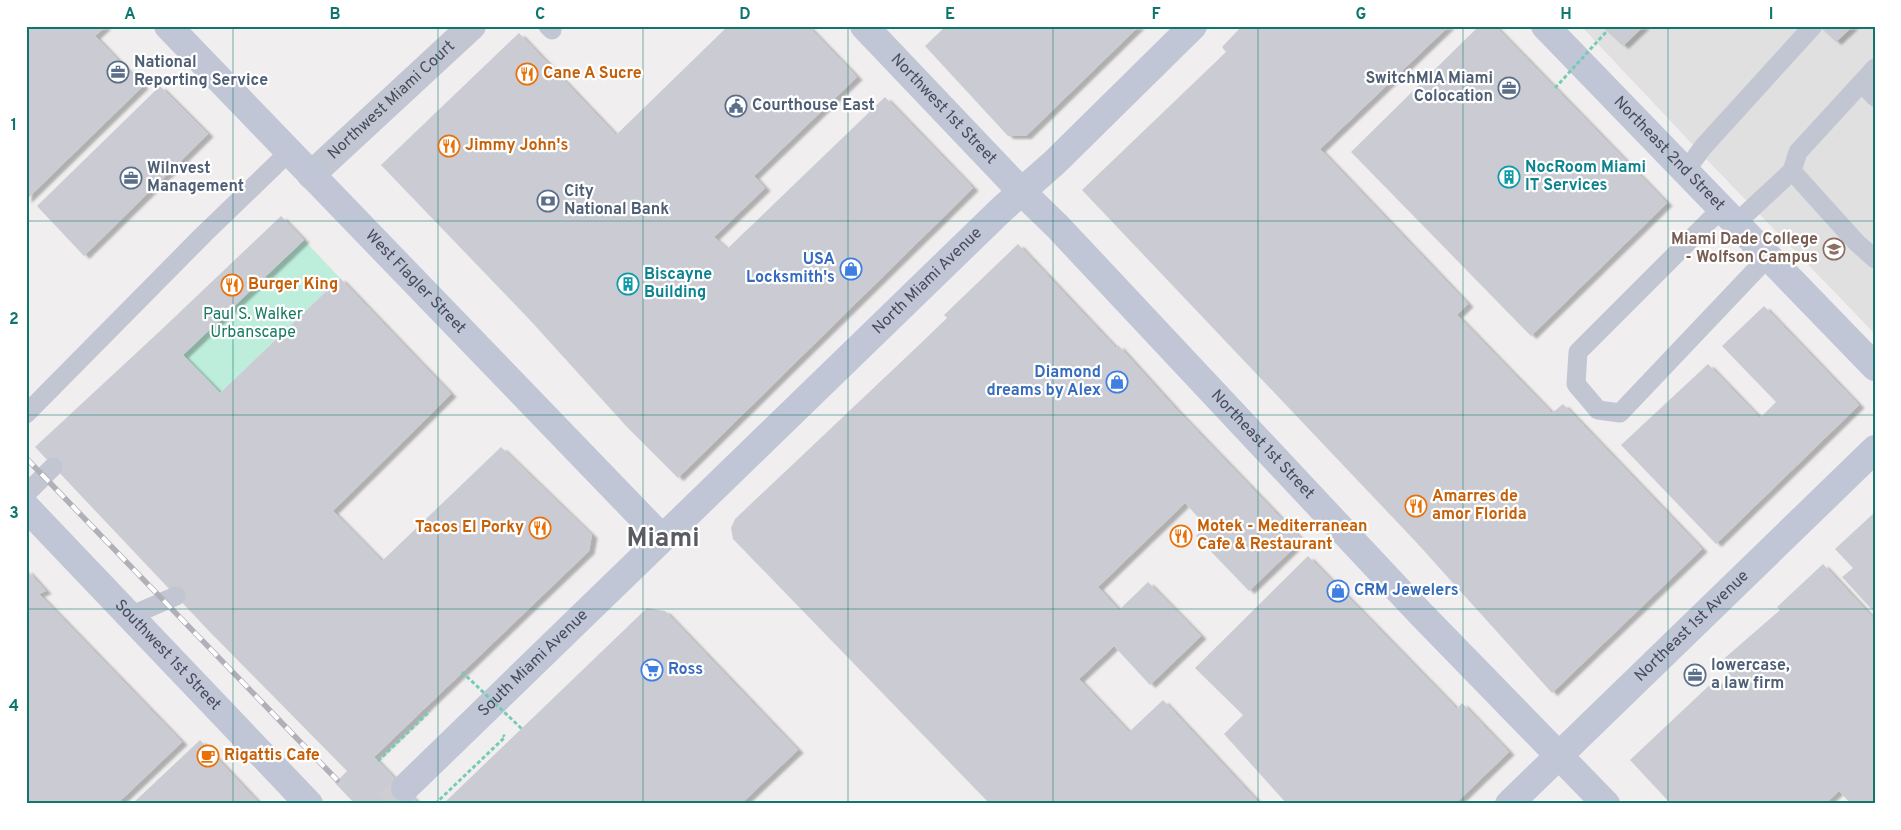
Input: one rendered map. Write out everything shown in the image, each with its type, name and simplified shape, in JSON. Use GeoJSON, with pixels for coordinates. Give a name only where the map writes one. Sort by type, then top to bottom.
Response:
{"type":"FeatureCollection","features":[{"type":"Feature","properties":{"kind":"main road","name":"West Flagler Street"},"geometry":{"type":"LineString","coordinates":[[168,26],[662,538]]}},
{"type":"Feature","properties":{"kind":"main road","name":"North Miami Avenue"},"geometry":{"type":"LineString","coordinates":[[662,538],[1193,26]]}},
{"type":"Feature","properties":{"kind":"main road","name":"Northeast 2nd Street"},"geometry":{"type":"LineString","coordinates":[[1545,26],[1875,367]]}},
{"type":"Feature","properties":{"kind":"main road","name":"Northwest 1st Street"},"geometry":{"type":"LineString","coordinates":[[874,30],[1022,192]]}},
{"type":"Feature","properties":{"kind":"main road","name":"Northeast 1st Street"},"geometry":{"type":"LineString","coordinates":[[1022,192],[1058,227],[1420,613],[1606,804]]}},
{"type":"Feature","properties":{"kind":"main road","name":"Northeast 1st Avenue"},"geometry":{"type":"LineString","coordinates":[[1509,804],[1875,449]]}},
{"type":"Feature","properties":{"kind":"main road","name":"Southwest 1st Street"},"geometry":{"type":"LineString","coordinates":[[26,507],[309,804]]}},
{"type":"Feature","properties":{"kind":"main road","name":"South Miami Avenue"},"geometry":{"type":"LineString","coordinates":[[404,788],[662,538]]}},
{"type":"Feature","properties":{"kind":"street","name":"Northwest Miami Court"},"geometry":{"type":"LineString","coordinates":[[311,175],[472,26]]}},
{"type":"Feature","properties":{"kind":"lane"},"geometry":{"type":"LineString","coordinates":[[1685,172],[1703,147],[1813,26]]}},
{"type":"Feature","properties":{"kind":"lane"},"geometry":{"type":"LineString","coordinates":[[1768,257],[1620,413],[1598,410],[1576,384],[1578,352],[1728,217],[1792,171],[1798,152],[1875,68]]}},
{"type":"Feature","properties":{"kind":"lane"},"geometry":{"type":"LineString","coordinates":[[1862,83],[1875,97]]}},
{"type":"Feature","properties":{"kind":"lane"},"geometry":{"type":"LineString","coordinates":[[26,414],[204,234],[289,152]]}},
{"type":"Feature","properties":{"kind":"lane"},"geometry":{"type":"LineString","coordinates":[[1792,171],[1856,242],[1875,259]]}},
{"type":"Feature","properties":{"kind":"lane"},"geometry":{"type":"LineString","coordinates":[[26,494],[53,466]]}},
{"type":"Feature","properties":{"kind":"lane"},"geometry":{"type":"LineString","coordinates":[[130,616],[176,596]]}},
{"type":"Feature","properties":{"kind":"path"},"geometry":{"type":"LineString","coordinates":[[1555,88],[1606,32]]}},
{"type":"Feature","properties":{"kind":"path"},"geometry":{"type":"LineString","coordinates":[[462,672],[522,729]]}},
{"type":"Feature","properties":{"kind":"path"},"geometry":{"type":"LineString","coordinates":[[378,761],[430,711]]}},
{"type":"Feature","properties":{"kind":"path"},"geometry":{"type":"LineString","coordinates":[[436,804],[505,737]]}},
{"type":"Feature","properties":{"kind":"shaded area","name":"Miami Dade College - Wolfson Campus"},"geometry":{"type":"Polygon","coordinates":[[[1581,26],[1875,26],[1875,334],[1710,163],[1581,26]]]}},
{"type":"Feature","properties":{"kind":"green space","name":"Paul S. Walker Urbanscape"},"geometry":{"type":"Polygon","coordinates":[[[304,240],[340,278],[220,393],[183,355],[304,240]]]}},
{"type":"Feature","properties":{"kind":"building"},"geometry":{"type":"Polygon","coordinates":[[[26,26],[106,26],[95,36],[143,86],[26,200],[26,26]]]}},
{"type":"Feature","properties":{"kind":"building"},"geometry":{"type":"Polygon","coordinates":[[[728,26],[808,26],[857,77],[754,176],[765,188],[714,237],[727,249],[885,97],[973,188],[678,478],[627,427],[529,319],[381,165],[519,33],[616,135],[728,26]]]}},
{"type":"Feature","properties":{"kind":"building"},"geometry":{"type":"Polygon","coordinates":[[[946,26],[1139,26],[1026,136],[1008,136],[925,46],[946,26]]]}},
{"type":"Feature","properties":{"kind":"building"},"geometry":{"type":"Polygon","coordinates":[[[1242,26],[1449,26],[1320,149],[1468,304],[1457,315],[1552,413],[1563,404],[1702,549],[1552,693],[1417,543],[1082,190],[1226,52],[1222,47],[1242,26]]]}},
{"type":"Feature","properties":{"kind":"building","name":"NocRoom Miami IT Services"},"geometry":{"type":"Polygon","coordinates":[[[1479,26],[1495,26],[1667,203],[1531,336],[1351,152],[1479,26]]]}},
{"type":"Feature","properties":{"kind":"building"},"geometry":{"type":"Polygon","coordinates":[[[1601,26],[1644,26],[1623,46],[1601,26]]]}},
{"type":"Feature","properties":{"kind":"building"},"geometry":{"type":"Polygon","coordinates":[[[1819,26],[1853,26],[1836,42],[1819,26]]]}},
{"type":"Feature","properties":{"kind":"building"},"geometry":{"type":"Polygon","coordinates":[[[160,86],[208,134],[84,256],[37,206],[160,86]]]}},
{"type":"Feature","properties":{"kind":"building"},"geometry":{"type":"Polygon","coordinates":[[[281,216],[304,240],[183,355],[220,393],[340,278],[451,394],[333,511],[382,561],[501,447],[592,535],[589,551],[374,757],[419,804],[355,804],[335,783],[347,771],[209,631],[35,447],[281,216]]]}},
{"type":"Feature","properties":{"kind":"building"},"geometry":{"type":"Polygon","coordinates":[[[1018,244],[1116,348],[1118,345],[1175,408],[1302,540],[1249,591],[1196,536],[1206,526],[1185,503],[1098,587],[1119,610],[1148,582],[1201,636],[1150,685],[1114,646],[1079,679],[1129,732],[1163,700],[1260,804],[990,804],[733,539],[731,528],[735,519],[947,318],[944,315],[1018,244]]]}},
{"type":"Feature","properties":{"kind":"building"},"geometry":{"type":"Polygon","coordinates":[[[1764,306],[1859,405],[1716,544],[1621,445],[1708,364],[1760,418],[1776,402],[1722,346],[1764,306]]]}},
{"type":"Feature","properties":{"kind":"building"},"geometry":{"type":"Polygon","coordinates":[[[1875,512],[1875,613],[1842,577],[1853,568],[1835,549],[1875,512]]]}},
{"type":"Feature","properties":{"kind":"building"},"geometry":{"type":"Polygon","coordinates":[[[1308,556],[1457,709],[1462,703],[1509,752],[1455,804],[1287,804],[1224,734],[1243,715],[1195,668],[1308,556]]]}},
{"type":"Feature","properties":{"kind":"building"},"geometry":{"type":"Polygon","coordinates":[[[1823,564],[1875,620],[1875,799],[1870,804],[1851,804],[1839,791],[1827,802],[1828,804],[1671,804],[1630,760],[1715,680],[1721,688],[1732,677],[1719,663],[1780,610],[1777,607],[1823,564]]]}},
{"type":"Feature","properties":{"kind":"building"},"geometry":{"type":"Polygon","coordinates":[[[26,569],[46,591],[39,594],[182,742],[117,804],[26,804],[26,569]]]}},
{"type":"Feature","properties":{"kind":"building","name":"Ross"},"geometry":{"type":"Polygon","coordinates":[[[647,608],[665,611],[798,750],[741,804],[443,804],[647,608]]]}},
{"type":"Feature","properties":{"kind":"building"},"geometry":{"type":"Polygon","coordinates":[[[200,740],[260,804],[132,804],[200,740]]]}},
{"type":"Feature","properties":{"kind":"tunnel"},"geometry":{"type":"LineString","coordinates":[[389,804],[405,788]]}},
{"type":"Feature","properties":{"kind":"railway"},"geometry":{"type":"LineString","coordinates":[[26,458],[337,780]]}},
{"type":"Feature","properties":{"kind":"place","name":"National Reporting Service"},"geometry":{"type":"Point","coordinates":[118,72]}},
{"type":"Feature","properties":{"kind":"place","name":"Cane A Sucre"},"geometry":{"type":"Point","coordinates":[527,74]}},
{"type":"Feature","properties":{"kind":"place","name":"SwitchMIA Miami Colocation"},"geometry":{"type":"Point","coordinates":[1509,88]}},
{"type":"Feature","properties":{"kind":"place","name":"Courthouse East"},"geometry":{"type":"Point","coordinates":[736,106]}},
{"type":"Feature","properties":{"kind":"place","name":"Jimmy John's"},"geometry":{"type":"Point","coordinates":[449,146]}},
{"type":"Feature","properties":{"kind":"place","name":"NocRoom Miami IT Services"},"geometry":{"type":"Point","coordinates":[1509,177]}},
{"type":"Feature","properties":{"kind":"place","name":"Wilnvest Management"},"geometry":{"type":"Point","coordinates":[131,178]}},
{"type":"Feature","properties":{"kind":"place","name":"City National Bank"},"geometry":{"type":"Point","coordinates":[548,201]}},
{"type":"Feature","properties":{"kind":"place","name":"Miami Dade College - Wolfson Campus"},"geometry":{"type":"Point","coordinates":[1834,249]}},
{"type":"Feature","properties":{"kind":"place","name":"USA Locksmith's"},"geometry":{"type":"Point","coordinates":[851,269]}},
{"type":"Feature","properties":{"kind":"place","name":"Biscayne Building"},"geometry":{"type":"Point","coordinates":[628,284]}},
{"type":"Feature","properties":{"kind":"place","name":"Burger King"},"geometry":{"type":"Point","coordinates":[232,285]}},
{"type":"Feature","properties":{"kind":"place","name":"Diamond dreams by Alex"},"geometry":{"type":"Point","coordinates":[1117,382]}},
{"type":"Feature","properties":{"kind":"place","name":"Amarres de amor Florida"},"geometry":{"type":"Point","coordinates":[1416,506]}},
{"type":"Feature","properties":{"kind":"place","name":"Tacos El Porky"},"geometry":{"type":"Point","coordinates":[540,528]}},
{"type":"Feature","properties":{"kind":"place","name":"Motek - Mediterranean Cafe & Restaurant"},"geometry":{"type":"Point","coordinates":[1181,536]}},
{"type":"Feature","properties":{"kind":"place","name":"CRM Jewelers"},"geometry":{"type":"Point","coordinates":[1338,591]}},
{"type":"Feature","properties":{"kind":"place","name":"Ross"},"geometry":{"type":"Point","coordinates":[652,670]}},
{"type":"Feature","properties":{"kind":"place","name":"lowercase, a law firm"},"geometry":{"type":"Point","coordinates":[1695,675]}},
{"type":"Feature","properties":{"kind":"place","name":"Rigattis Cafe"},"geometry":{"type":"Point","coordinates":[208,756]}},
{"type":"Feature","properties":{"kind":"district","name":"Miami"},"geometry":{"type":"Point","coordinates":[663,539]}}]}
